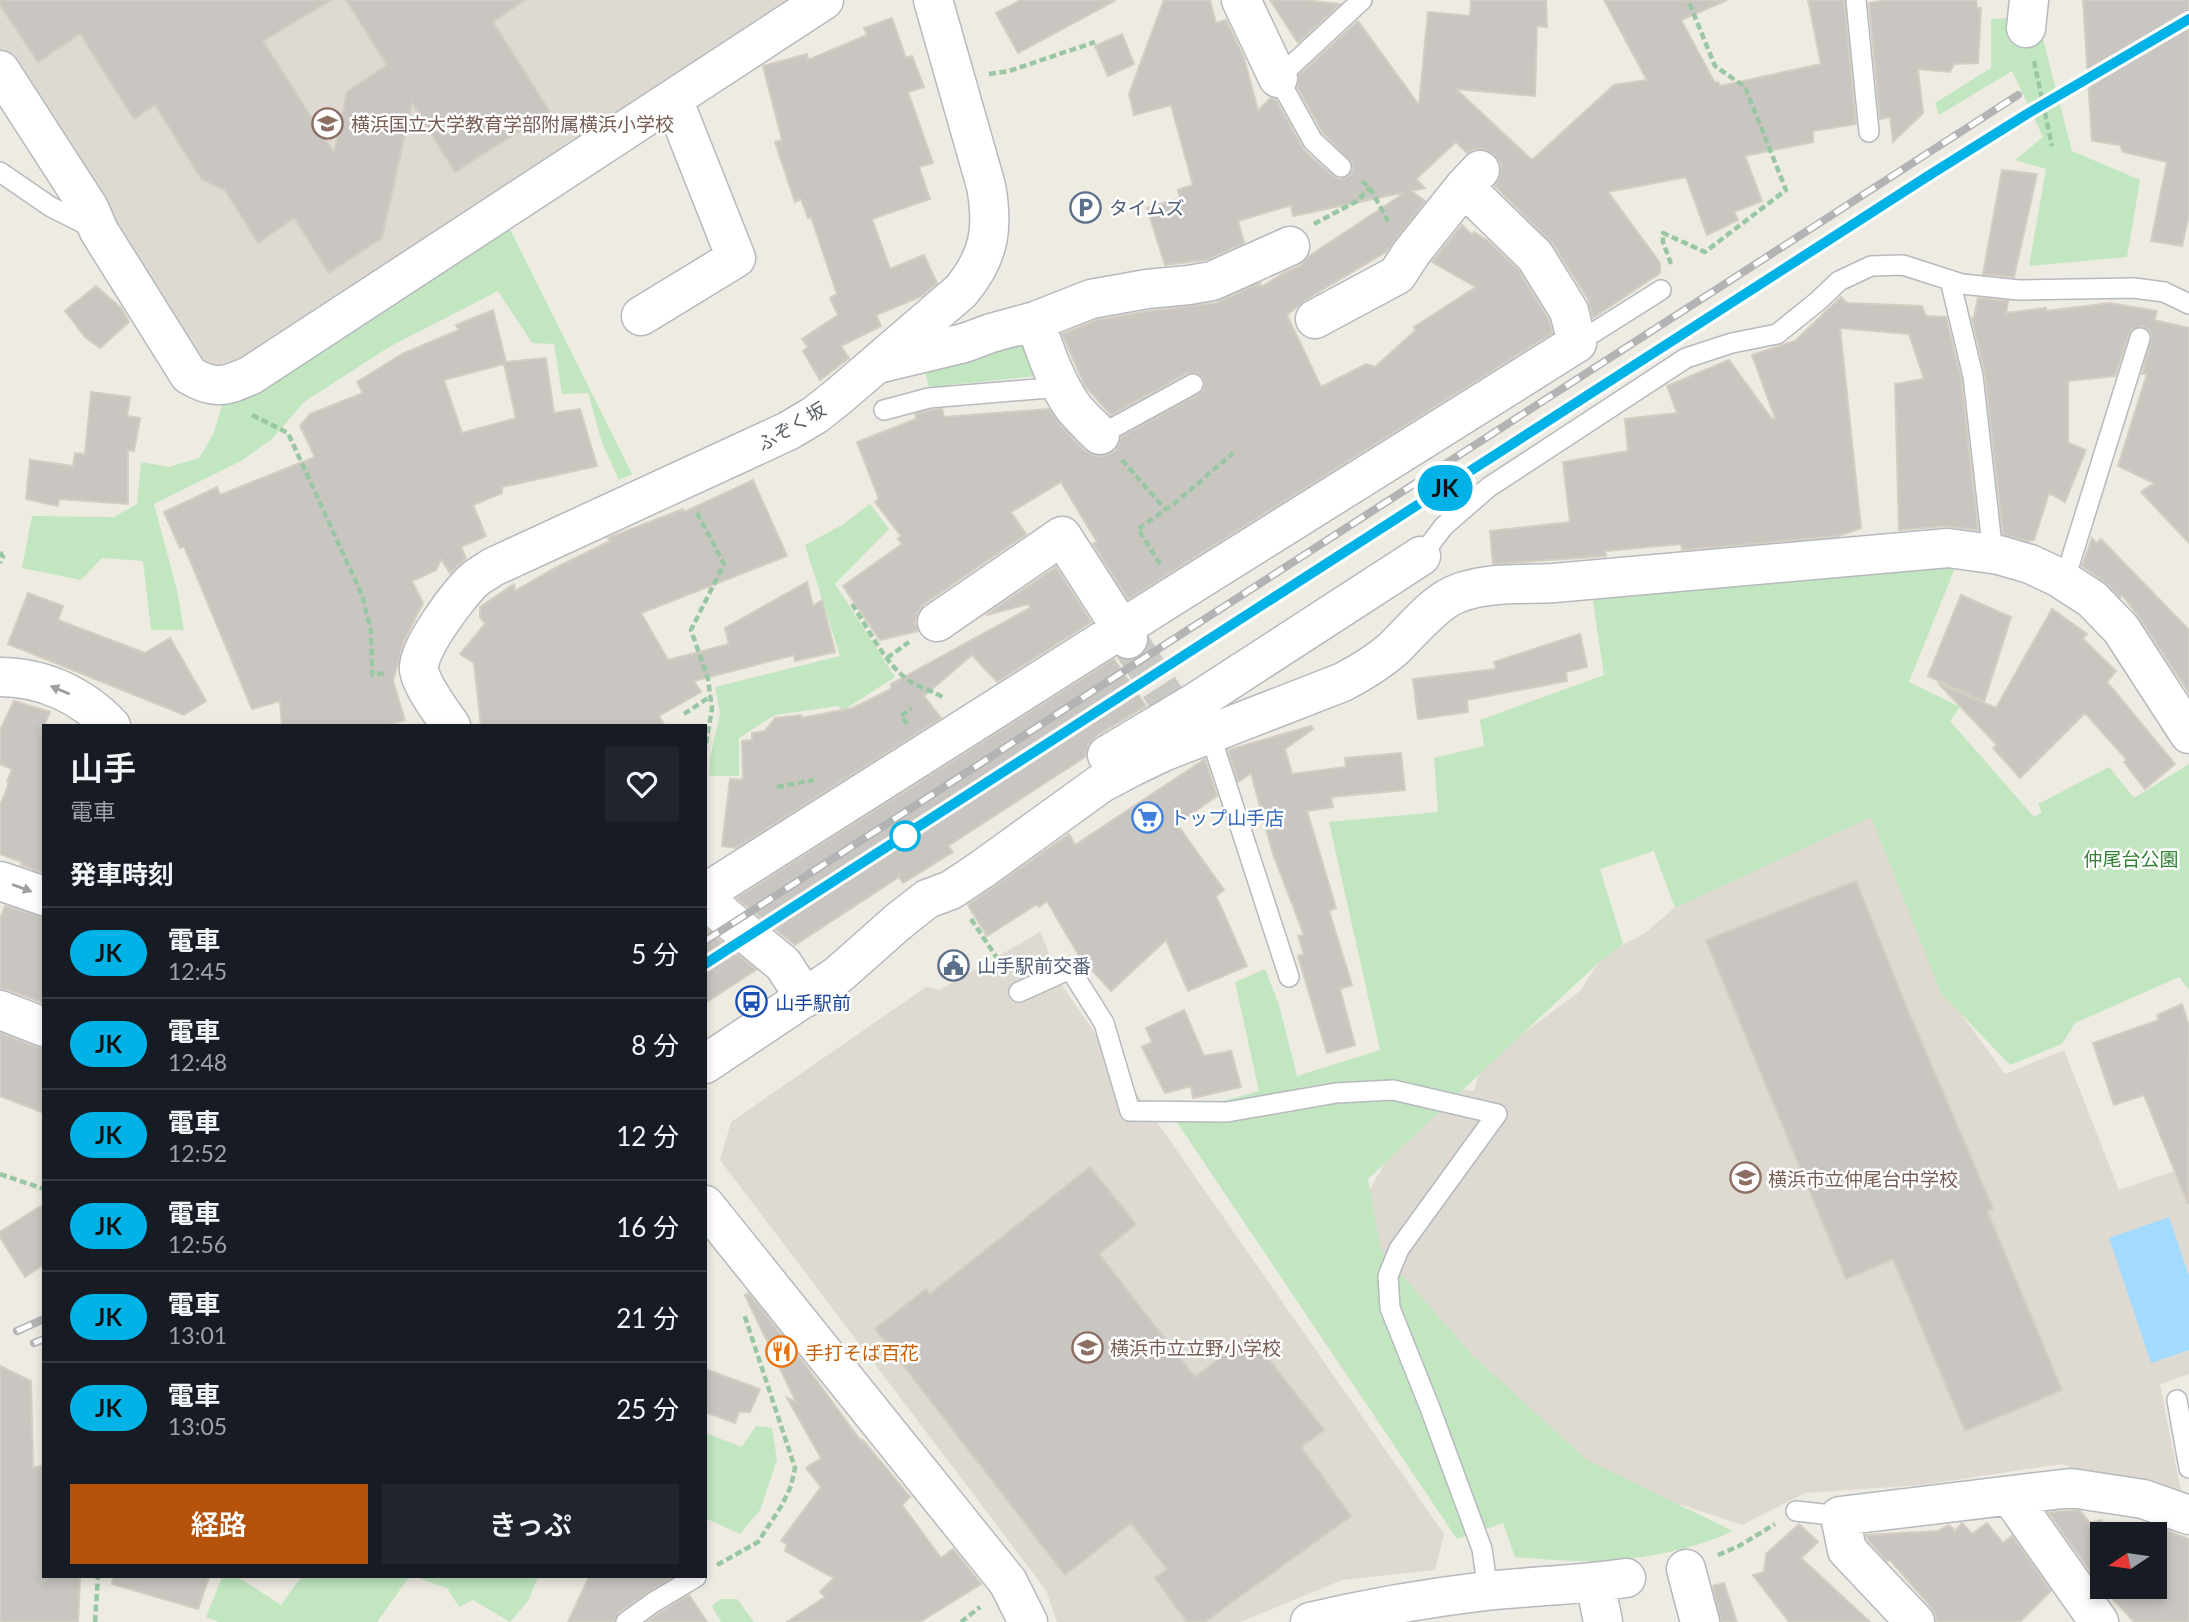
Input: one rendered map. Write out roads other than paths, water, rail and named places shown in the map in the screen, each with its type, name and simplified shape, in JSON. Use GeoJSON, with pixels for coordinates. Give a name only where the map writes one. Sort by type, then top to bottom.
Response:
{"type":"FeatureCollection","features":[{"type":"Feature","properties":{"kind":"street"},"geometry":{"type":"LineString","coordinates":[[0,70],[89,208],[99,231],[189,375],[211,387],[236,382],[251,375],[824,0]]}},
{"type":"Feature","properties":{"kind":"street","name":"ふぞく坂"},"geometry":{"type":"LineString","coordinates":[[450,724],[424,681],[419,667],[425,647],[449,608],[474,580],[493,567],[747,451],[815,415],[961,291],[975,275],[984,255],[990,211],[986,186],[933,0]]}},
{"type":"Feature","properties":{"kind":"street"},"geometry":{"type":"LineString","coordinates":[[1241,0],[1278,78]]}},
{"type":"Feature","properties":{"kind":"street"},"geometry":{"type":"LineString","coordinates":[[641,316],[736,258],[673,99]]}},
{"type":"Feature","properties":{"kind":"street"},"geometry":{"type":"LineString","coordinates":[[707,892],[967,728],[1125,634],[1178,593],[1577,343],[1569,311],[1535,256],[1472,179],[1412,252],[1397,275],[1315,319]]}},
{"type":"Feature","properties":{"kind":"street"},"geometry":{"type":"LineString","coordinates":[[873,364],[933,352],[1035,321],[1091,299],[1212,281],[1290,246]]}},
{"type":"Feature","properties":{"kind":"street"},"geometry":{"type":"LineString","coordinates":[[1035,321],[1049,364],[1061,387],[1074,408],[1100,435]]}},
{"type":"Feature","properties":{"kind":"street"},"geometry":{"type":"LineString","coordinates":[[937,622],[1062,536],[1125,634]]}},
{"type":"Feature","properties":{"kind":"street"},"geometry":{"type":"LineString","coordinates":[[707,1063],[838,975],[926,903],[1100,784],[1163,752],[1343,682],[1369,668],[1390,652],[1434,609],[1449,598],[1467,591],[1948,548],[1993,554],[2030,565],[2092,599],[2121,629],[2189,734]]}},
{"type":"Feature","properties":{"kind":"street"},"geometry":{"type":"LineString","coordinates":[[926,903],[959,855],[1105,756],[1171,706],[1421,556]]}},
{"type":"Feature","properties":{"kind":"street"},"geometry":{"type":"LineString","coordinates":[[0,677],[34,679],[67,692],[109,724]]}},
{"type":"Feature","properties":{"kind":"street"},"geometry":{"type":"LineString","coordinates":[[0,881],[42,895]]}},
{"type":"Feature","properties":{"kind":"street"},"geometry":{"type":"LineString","coordinates":[[707,902],[783,964],[805,998]]}},
{"type":"Feature","properties":{"kind":"street"},"geometry":{"type":"LineString","coordinates":[[0,1010],[42,1026]]}},
{"type":"Feature","properties":{"kind":"street"},"geometry":{"type":"LineString","coordinates":[[707,1210],[1008,1583],[1028,1622]]}},
{"type":"Feature","properties":{"kind":"street"},"geometry":{"type":"LineString","coordinates":[[1915,1622],[1847,1550],[1840,1516],[2071,1488],[2143,1499],[2189,1515]]}},
{"type":"Feature","properties":{"kind":"street"},"geometry":{"type":"LineString","coordinates":[[2011,1497],[2099,1622]]}},
{"type":"Feature","properties":{"kind":"street"},"geometry":{"type":"LineString","coordinates":[[1686,1569],[1700,1622]]}},
{"type":"Feature","properties":{"kind":"street"},"geometry":{"type":"LineString","coordinates":[[1310,1622],[1396,1603],[1444,1610],[1488,1591],[1611,1580],[1603,1622]]}},
{"type":"Feature","properties":{"kind":"lane"},"geometry":{"type":"LineString","coordinates":[[1341,167],[1313,141],[1278,78],[1362,0]]}},
{"type":"Feature","properties":{"kind":"lane"},"geometry":{"type":"LineString","coordinates":[[1856,0],[1869,132]]}},
{"type":"Feature","properties":{"kind":"lane"},"geometry":{"type":"LineString","coordinates":[[0,172],[51,207],[99,231]]}},
{"type":"Feature","properties":{"kind":"lane"},"geometry":{"type":"LineString","coordinates":[[1421,556],[1444,526],[1489,487],[1686,358],[1732,343],[1777,334],[1839,281],[1871,266],[1902,265],[1962,284],[2019,290],[2134,288],[2164,292],[2189,304]]}},
{"type":"Feature","properties":{"kind":"lane"},"geometry":{"type":"LineString","coordinates":[[1950,280],[1973,376],[1993,554]]}},
{"type":"Feature","properties":{"kind":"lane"},"geometry":{"type":"LineString","coordinates":[[1577,343],[1661,290]]}},
{"type":"Feature","properties":{"kind":"lane"},"geometry":{"type":"LineString","coordinates":[[2064,582],[2140,338]]}},
{"type":"Feature","properties":{"kind":"lane"},"geometry":{"type":"LineString","coordinates":[[1100,435],[1193,384]]}},
{"type":"Feature","properties":{"kind":"lane"},"geometry":{"type":"LineString","coordinates":[[884,410],[929,398],[1061,387]]}},
{"type":"Feature","properties":{"kind":"lane"},"geometry":{"type":"LineString","coordinates":[[1210,734],[1289,977]]}},
{"type":"Feature","properties":{"kind":"lane"},"geometry":{"type":"LineString","coordinates":[[1019,992],[1070,969],[1104,1023],[1130,1111],[1227,1112],[1336,1093],[1393,1090],[1497,1114],[1399,1249],[1388,1276],[1390,1308],[1482,1549],[1488,1591]]}},
{"type":"Feature","properties":{"kind":"lane"},"geometry":{"type":"LineString","coordinates":[[2177,1400],[2189,1468]]}},
{"type":"Feature","properties":{"kind":"lane"},"geometry":{"type":"LineString","coordinates":[[1796,1511],[1840,1516]]}},
{"type":"Feature","properties":{"kind":"lane"},"geometry":{"type":"LineString","coordinates":[[626,1622],[694,1578]]}},
{"type":"Feature","properties":{"kind":"water"},"geometry":{"type":"Polygon","coordinates":[[[2169,1217],[2189,1276],[2189,1350],[2151,1363],[2109,1238],[2169,1217]]]}},
{"type":"Feature","properties":{"kind":"tunnel"},"geometry":{"type":"LineString","coordinates":[[1128,639],[1166,698]]}},
{"type":"Feature","properties":{"kind":"railway"},"geometry":{"type":"LineString","coordinates":[[707,940],[2018,95]]}},
{"type":"Feature","properties":{"kind":"railway"},"geometry":{"type":"LineString","coordinates":[[707,963],[2027,114]]}},
{"type":"Feature","properties":{"kind":"railway"},"geometry":{"type":"LineString","coordinates":[[17,1331],[42,1320]]}},
{"type":"Feature","properties":{"kind":"railway"},"geometry":{"type":"LineString","coordinates":[[34,1343],[42,1340]]}},
{"type":"Feature","properties":{"kind":"train","name":"JK"},"geometry":{"type":"LineString","coordinates":[[707,963],[1928,176],[2189,19]]}},
{"type":"Feature","properties":{"kind":"place","name":"横浜国立大学教育学部附属横浜小学校"},"geometry":{"type":"Point","coordinates":[328,123]}},
{"type":"Feature","properties":{"kind":"place","name":"タイムズ"},"geometry":{"type":"Point","coordinates":[1086,207]}},
{"type":"Feature","properties":{"kind":"place","name":"トップ山手店"},"geometry":{"type":"Point","coordinates":[1147,817]}},
{"type":"Feature","properties":{"kind":"place","name":"山手駅前交番"},"geometry":{"type":"Point","coordinates":[954,965]}},
{"type":"Feature","properties":{"kind":"place","name":"山手駅前"},"geometry":{"type":"Point","coordinates":[752,1002]}},
{"type":"Feature","properties":{"kind":"place","name":"横浜市立仲尾台中学校"},"geometry":{"type":"Point","coordinates":[1745,1178]}},
{"type":"Feature","properties":{"kind":"place","name":"横浜市立立野小学校"},"geometry":{"type":"Point","coordinates":[1087,1347]}},
{"type":"Feature","properties":{"kind":"place","name":"手打そば百花"},"geometry":{"type":"Point","coordinates":[782,1352]}},
{"type":"Feature","properties":{"kind":"park label","name":"仲尾台公園"},"geometry":{"type":"Point","coordinates":[2131,858]}}]}
